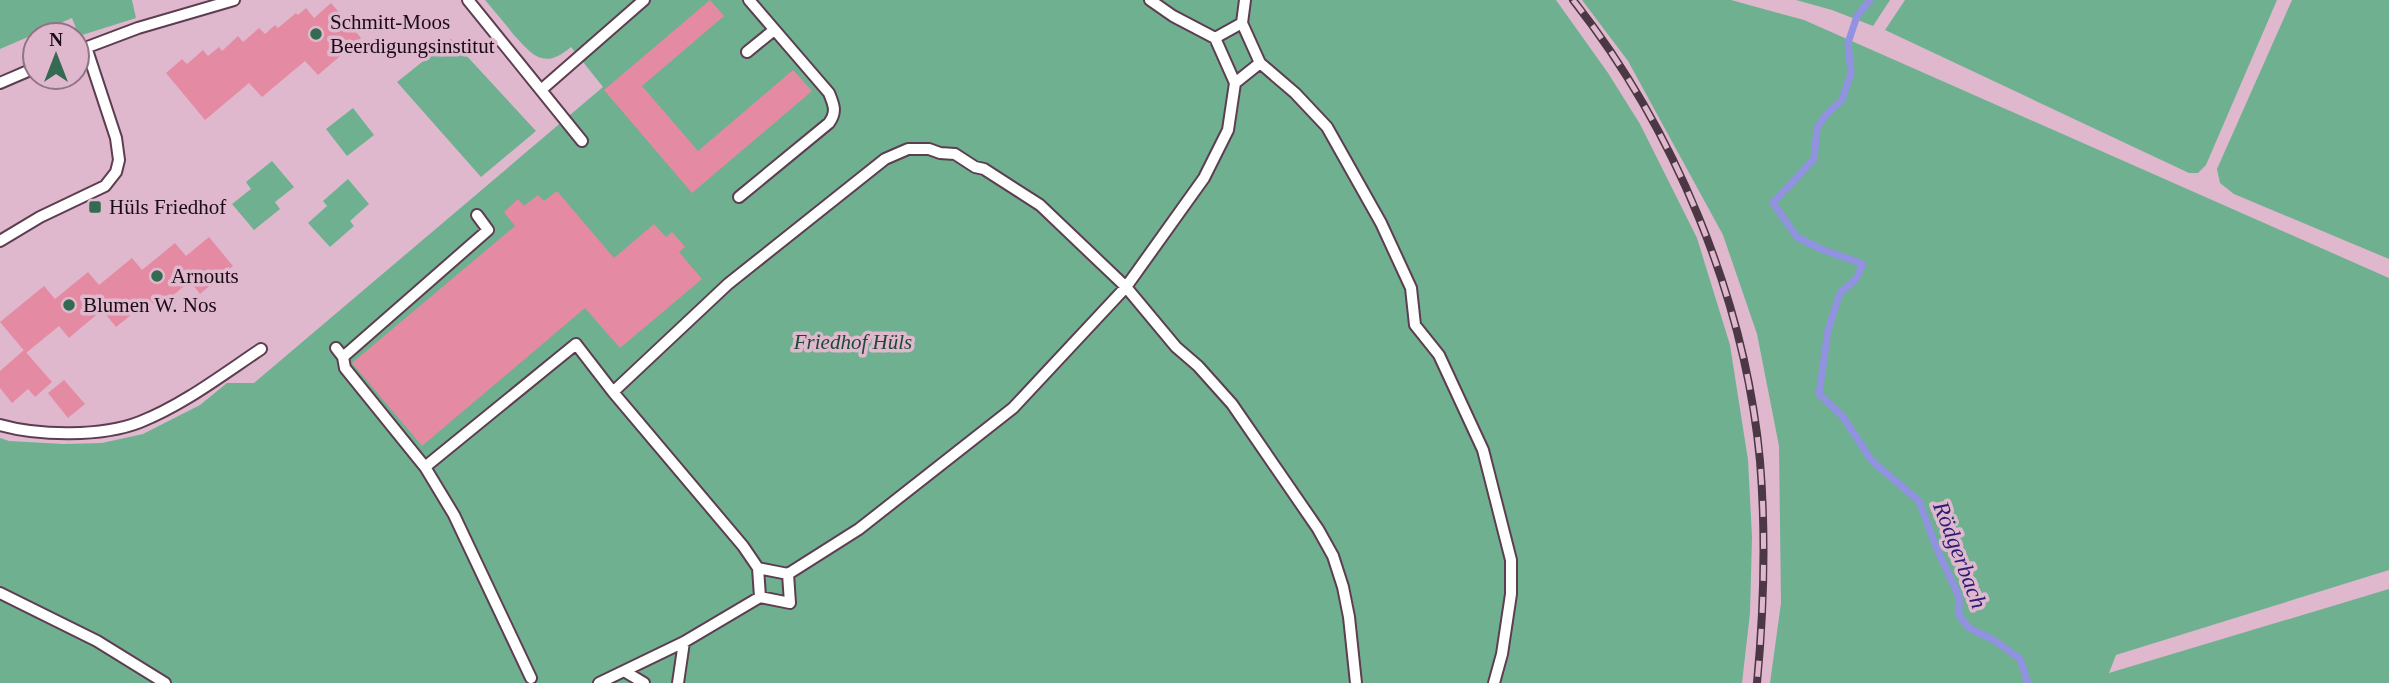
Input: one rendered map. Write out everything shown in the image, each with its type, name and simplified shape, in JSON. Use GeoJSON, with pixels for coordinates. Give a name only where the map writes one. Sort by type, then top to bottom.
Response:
{"type":"FeatureCollection","features":[{"type":"Feature","properties":{"kind":"lane"},"geometry":{"type":"LineString","coordinates":[[91,45],[234,0]]}},
{"type":"Feature","properties":{"kind":"lane"},"geometry":{"type":"LineString","coordinates":[[468,0],[582,141]]}},
{"type":"Feature","properties":{"kind":"lane"},"geometry":{"type":"LineString","coordinates":[[541,90],[644,0]]}},
{"type":"Feature","properties":{"kind":"lane"},"geometry":{"type":"LineString","coordinates":[[739,197],[829,124],[835,116],[829,93],[748,0]]}},
{"type":"Feature","properties":{"kind":"lane"},"geometry":{"type":"LineString","coordinates":[[758,568],[788,574],[859,529],[1013,408],[1126,287],[1204,178],[1228,130],[1235,83],[1214,38],[1150,0]]}},
{"type":"Feature","properties":{"kind":"lane"},"geometry":{"type":"LineString","coordinates":[[1245,0],[1242,23],[1260,63],[1295,93],[1327,127],[1381,223],[1411,288],[1415,325],[1439,355],[1483,450],[1511,560],[1511,594],[1502,654],[1494,683]]}},
{"type":"Feature","properties":{"kind":"lane"},"geometry":{"type":"LineString","coordinates":[[1214,38],[1242,23]]}},
{"type":"Feature","properties":{"kind":"lane"},"geometry":{"type":"LineString","coordinates":[[747,52],[774,30]]}},
{"type":"Feature","properties":{"kind":"lane"},"geometry":{"type":"LineString","coordinates":[[1235,83],[1260,63]]}},
{"type":"Feature","properties":{"kind":"lane"},"geometry":{"type":"LineString","coordinates":[[0,83],[21,74]]}},
{"type":"Feature","properties":{"kind":"lane"},"geometry":{"type":"LineString","coordinates":[[0,241],[40,217],[106,186],[116,172],[119,160],[116,138],[91,74]]}},
{"type":"Feature","properties":{"kind":"lane"},"geometry":{"type":"LineString","coordinates":[[613,392],[728,284],[885,159],[908,149],[929,149],[955,154],[1010,184],[1065,227],[1126,287],[1176,347],[1198,366],[1232,404],[1318,529],[1333,556],[1349,617],[1356,683]]}},
{"type":"Feature","properties":{"kind":"lane"},"geometry":{"type":"LineString","coordinates":[[477,215],[488,230],[340,353],[345,369],[425,467],[454,515],[533,682]]}},
{"type":"Feature","properties":{"kind":"lane"},"geometry":{"type":"LineString","coordinates":[[425,467],[576,344],[743,546],[758,568],[760,597]]}},
{"type":"Feature","properties":{"kind":"lane"},"geometry":{"type":"LineString","coordinates":[[0,425],[64,433],[99,432],[139,423],[195,393],[261,349]]}},
{"type":"Feature","properties":{"kind":"lane"},"geometry":{"type":"LineString","coordinates":[[599,683],[684,642],[760,597],[790,603],[788,574]]}},
{"type":"Feature","properties":{"kind":"lane"},"geometry":{"type":"LineString","coordinates":[[0,593],[97,641],[165,683]]}},
{"type":"Feature","properties":{"kind":"lane"},"geometry":{"type":"LineString","coordinates":[[678,683],[684,642]]}},
{"type":"Feature","properties":{"kind":"lane"},"geometry":{"type":"LineString","coordinates":[[624,671],[644,683]]}},
{"type":"Feature","properties":{"kind":"green space"},"geometry":{"type":"Polygon","coordinates":[[[0,0],[132,0],[136,18],[91,32],[91,21],[73,21],[72,18],[65,21],[21,21],[21,40],[0,49],[0,0]]]}},
{"type":"Feature","properties":{"kind":"green space","name":"Friedhof Hüls"},"geometry":{"type":"Polygon","coordinates":[[[485,0],[1556,0],[1608,73],[1640,124],[1697,238],[1730,345],[1748,460],[1752,537],[1750,613],[1742,683],[0,683],[0,438],[9,441],[64,444],[102,443],[143,434],[200,405],[227,383],[254,383],[603,87],[571,47],[553,58],[546,59],[533,54],[485,0]]]}},
{"type":"Feature","properties":{"kind":"green space"},"geometry":{"type":"Polygon","coordinates":[[[1582,0],[1731,0],[1804,20],[2389,278],[2389,570],[2116,655],[2109,673],[2389,589],[2389,683],[1770,683],[1781,603],[1779,446],[1757,334],[1723,235],[1628,61],[1582,0]]]}},
{"type":"Feature","properties":{"kind":"green space"},"geometry":{"type":"Polygon","coordinates":[[[1796,0],[1890,0],[1873,26],[1796,0]]]}},
{"type":"Feature","properties":{"kind":"green space"},"geometry":{"type":"Polygon","coordinates":[[[1905,0],[2277,0],[2206,165],[2198,173],[2189,173],[1885,30],[1905,0]]]}},
{"type":"Feature","properties":{"kind":"green space"},"geometry":{"type":"Polygon","coordinates":[[[2292,0],[2389,0],[2389,259],[2234,194],[2220,183],[2217,169],[2292,0]]]}},
{"type":"Feature","properties":{"kind":"green space"},"geometry":{"type":"Polygon","coordinates":[[[451,39],[536,131],[481,177],[397,82],[451,39]]]}},
{"type":"Feature","properties":{"kind":"green space"},"geometry":{"type":"Polygon","coordinates":[[[353,108],[374,135],[347,156],[326,129],[353,108]]]}},
{"type":"Feature","properties":{"kind":"green space"},"geometry":{"type":"Polygon","coordinates":[[[272,161],[294,187],[275,202],[280,209],[254,230],[232,204],[251,189],[246,182],[272,161]]]}},
{"type":"Feature","properties":{"kind":"green space"},"geometry":{"type":"Polygon","coordinates":[[[348,179],[369,204],[350,221],[354,226],[330,247],[308,223],[327,206],[323,201],[348,179]]]}},
{"type":"Feature","properties":{"kind":"building"},"geometry":{"type":"Polygon","coordinates":[[[710,0],[724,16],[642,86],[698,151],[793,70],[812,91],[692,193],[604,90],[710,0]]]}},
{"type":"Feature","properties":{"kind":"building"},"geometry":{"type":"Polygon","coordinates":[[[331,3],[361,38],[318,75],[305,61],[262,97],[249,83],[205,120],[166,73],[182,59],[187,64],[203,50],[208,56],[219,47],[222,51],[238,36],[243,42],[259,28],[265,34],[275,25],[278,28],[306,8],[314,18],[331,3]]]}},
{"type":"Feature","properties":{"kind":"building"},"geometry":{"type":"Polygon","coordinates":[[[557,191],[614,258],[654,224],[666,237],[672,232],[685,247],[679,252],[702,279],[620,348],[585,308],[422,446],[352,363],[515,226],[504,212],[518,199],[524,206],[538,195],[544,201],[557,191]]]}},
{"type":"Feature","properties":{"kind":"building"},"geometry":{"type":"Polygon","coordinates":[[[209,237],[233,266],[200,294],[190,281],[157,309],[150,300],[116,327],[102,310],[69,338],[59,326],[26,353],[0,322],[44,286],[55,299],[88,272],[99,285],[132,258],[142,270],[175,243],[186,256],[209,237]]]}},
{"type":"Feature","properties":{"kind":"building"},"geometry":{"type":"Polygon","coordinates":[[[24,350],[52,382],[35,397],[28,389],[12,403],[0,388],[0,371],[24,350]]]}},
{"type":"Feature","properties":{"kind":"building"},"geometry":{"type":"Polygon","coordinates":[[[64,380],[85,404],[68,418],[48,393],[64,380]]]}},
{"type":"Feature","properties":{"kind":"waterway","name":"Rödgerbach"},"geometry":{"type":"LineString","coordinates":[[1870,0],[1857,16],[1848,43],[1851,73],[1842,100],[1817,128],[1814,159],[1773,203],[1797,237],[1863,264],[1856,279],[1840,293],[1828,330],[1819,394],[1843,417],[1872,461],[1919,501],[1959,597],[1959,615],[1969,628],[1994,640],[2020,659],[2028,683]]}},
{"type":"Feature","properties":{"kind":"railway"},"geometry":{"type":"LineString","coordinates":[[1573,0],[1643,103],[1673,159],[1699,217],[1739,338],[1752,400],[1762,489],[1763,572],[1757,683]]}},
{"type":"Feature","properties":{"kind":"place","name":"Schmitt-Moos Beerdigungsinstitut"},"geometry":{"type":"Point","coordinates":[316,34]}},
{"type":"Feature","properties":{"kind":"place","name":"Hüls Friedhof"},"geometry":{"type":"Point","coordinates":[95,207]}},
{"type":"Feature","properties":{"kind":"place","name":"Arnouts"},"geometry":{"type":"Point","coordinates":[157,276]}},
{"type":"Feature","properties":{"kind":"place","name":"Blumen W. Nos"},"geometry":{"type":"Point","coordinates":[69,305]}}]}
